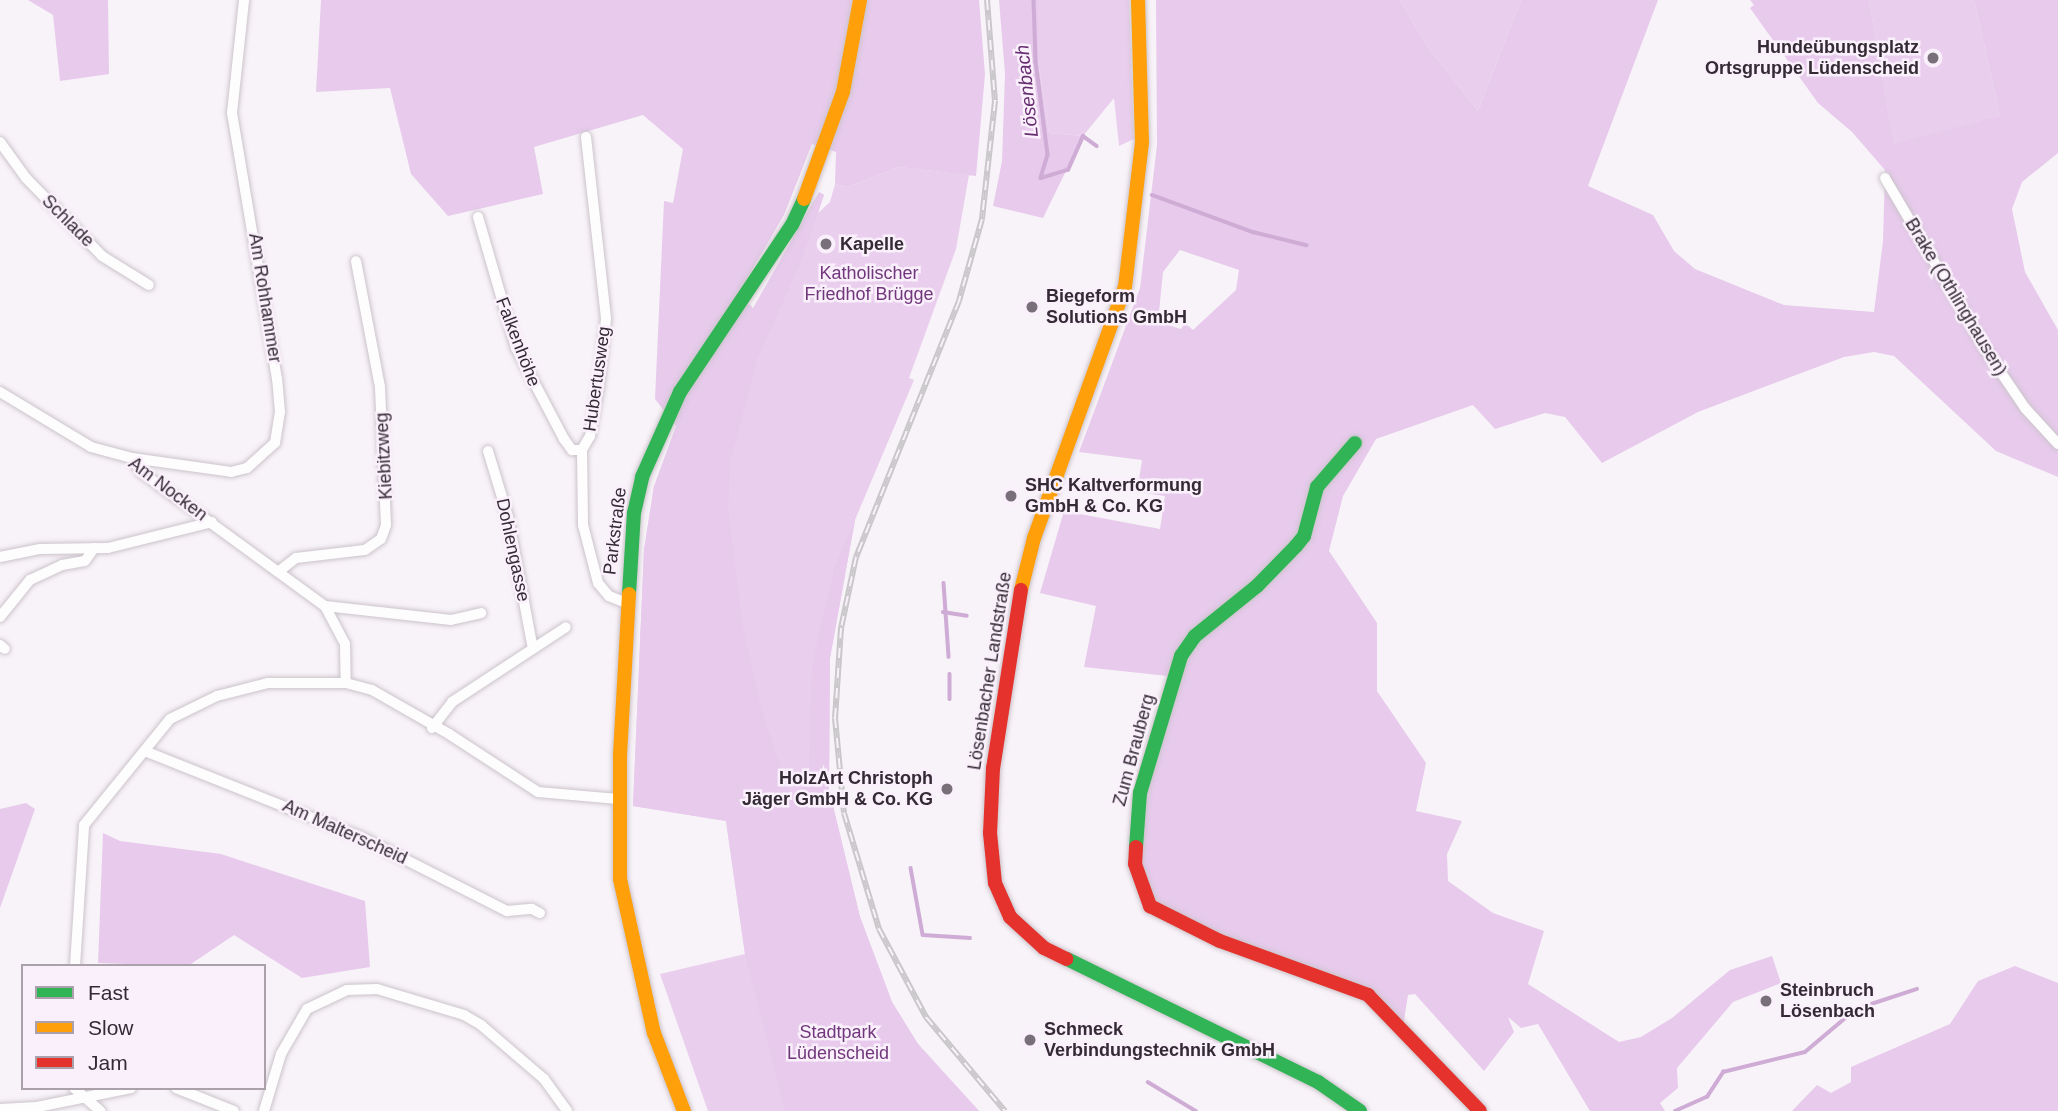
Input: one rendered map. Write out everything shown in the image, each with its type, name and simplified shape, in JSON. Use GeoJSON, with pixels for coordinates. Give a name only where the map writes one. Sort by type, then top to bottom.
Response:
{"type":"FeatureCollection","features":[{"type":"Feature","properties":{"kind":"street","name":"Am Rohhammer"},"geometry":{"type":"LineString","coordinates":[[132,458],[231,472],[247,468],[275,443],[280,412],[277,379],[232,113],[244,0]]}},
{"type":"Feature","properties":{"kind":"street","name":"Parkstraße"},"geometry":{"type":"LineString","coordinates":[[684,1111],[654,1033],[628,928],[620,879],[618,799],[626,603],[642,477],[680,392],[792,225],[803,201],[843,92],[860,0]]}},
{"type":"Feature","properties":{"kind":"street","name":"Lösenbacher Landstraße"},"geometry":{"type":"LineString","coordinates":[[1138,0],[1142,143],[1125,287],[1034,538],[1017,608],[993,768],[990,833],[995,883],[1010,917],[1044,948],[1199,1021],[1318,1082],[1360,1111]]}},
{"type":"Feature","properties":{"kind":"street","name":"Hubertusweg"},"geometry":{"type":"LineString","coordinates":[[586,137],[606,319],[590,436],[582,450],[583,525],[598,583],[609,596],[626,603]]}},
{"type":"Feature","properties":{"kind":"street","name":"Schlade"},"geometry":{"type":"LineString","coordinates":[[0,142],[26,178],[102,256],[149,285]]}},
{"type":"Feature","properties":{"kind":"street","name":"Brake (Othlinghausen)"},"geometry":{"type":"LineString","coordinates":[[1885,178],[1987,352],[2025,408],[2058,444]]}},
{"type":"Feature","properties":{"kind":"street","name":"Falkenhöhe"},"geometry":{"type":"LineString","coordinates":[[478,217],[516,348],[564,439],[572,450],[582,450]]}},
{"type":"Feature","properties":{"kind":"street","name":"Kiebitzweg"},"geometry":{"type":"LineString","coordinates":[[278,572],[296,558],[365,550],[381,540],[386,525],[380,387],[356,261]]}},
{"type":"Feature","properties":{"kind":"street","name":"Am Nocken"},"geometry":{"type":"LineString","coordinates":[[0,392],[91,447],[132,458],[141,472],[325,606],[345,644],[346,683]]}},
{"type":"Feature","properties":{"kind":"street","name":"Zum Brauberg"},"geometry":{"type":"LineString","coordinates":[[1355,443],[1317,486],[1304,536],[1296,546],[1257,586],[1195,636],[1181,656],[1140,793],[1135,864],[1143,894],[1150,906],[1212,938],[1368,995],[1480,1111]]}},
{"type":"Feature","properties":{"kind":"street","name":"Dohlengasse"},"geometry":{"type":"LineString","coordinates":[[488,451],[508,517],[534,649]]}},
{"type":"Feature","properties":{"kind":"street"},"geometry":{"type":"LineString","coordinates":[[0,557],[40,550],[94,548],[212,522]]}},
{"type":"Feature","properties":{"kind":"street"},"geometry":{"type":"LineString","coordinates":[[0,617],[30,580],[62,565],[85,561],[94,548]]}},
{"type":"Feature","properties":{"kind":"street","name":"Am Nocken"},"geometry":{"type":"LineString","coordinates":[[325,606],[451,620],[481,613]]}},
{"type":"Feature","properties":{"kind":"street"},"geometry":{"type":"LineString","coordinates":[[432,728],[452,702],[566,627]]}},
{"type":"Feature","properties":{"kind":"street"},"geometry":{"type":"LineString","coordinates":[[75,964],[84,825],[147,752],[170,719],[217,696],[268,683],[346,683],[372,690],[538,792],[618,799]]}},
{"type":"Feature","properties":{"kind":"street","name":"Am Malterscheid"},"geometry":{"type":"LineString","coordinates":[[147,752],[361,837],[507,911],[532,909],[540,913]]}},
{"type":"Feature","properties":{"kind":"street"},"geometry":{"type":"LineString","coordinates":[[264,1111],[281,1054],[307,1009],[347,990],[377,989],[464,1015],[481,1025],[544,1079],[567,1111]]}},
{"type":"Feature","properties":{"kind":"street"},"geometry":{"type":"LineString","coordinates":[[76,1090],[100,1111]]}},
{"type":"Feature","properties":{"kind":"street"},"geometry":{"type":"LineString","coordinates":[[0,1109],[37,1109],[121,1090]]}},
{"type":"Feature","properties":{"kind":"street"},"geometry":{"type":"LineString","coordinates":[[181,1090],[234,1111]]}},
{"type":"Feature","properties":{"kind":"green space"},"geometry":{"type":"Polygon","coordinates":[[[28,0],[108,0],[109,74],[60,81],[53,15],[28,0]]]}},
{"type":"Feature","properties":{"kind":"green space","name":"Stadtpark Lüdenscheid"},"geometry":{"type":"Polygon","coordinates":[[[321,0],[979,0],[985,74],[976,176],[899,167],[847,187],[835,184],[836,152],[812,144],[784,215],[739,292],[753,308],[819,192],[824,195],[800,264],[757,360],[730,463],[728,507],[742,622],[762,712],[791,799],[809,780],[812,665],[835,566],[855,520],[830,658],[829,790],[860,917],[892,1002],[918,1044],[979,1111],[785,1111],[745,954],[726,821],[633,806],[644,550],[654,486],[676,426],[655,399],[664,201],[673,203],[683,149],[643,115],[534,147],[543,194],[448,216],[411,174],[390,88],[316,92],[321,0]]]}},
{"type":"Feature","properties":{"kind":"green space"},"geometry":{"type":"Polygon","coordinates":[[[999,0],[1038,0],[1038,61],[1049,133],[1083,136],[1043,218],[993,206],[1002,161],[1005,74],[999,0]]]}},
{"type":"Feature","properties":{"kind":"green space"},"geometry":{"type":"Polygon","coordinates":[[[1038,0],[1129,0],[1134,139],[1119,146],[1114,98],[1083,136],[1049,133],[1038,61],[1038,0]]]}},
{"type":"Feature","properties":{"kind":"green space"},"geometry":{"type":"Polygon","coordinates":[[[1156,0],[1400,0],[1427,46],[1478,111],[1521,0],[1658,0],[1588,186],[1653,215],[1674,251],[1695,269],[1784,305],[1874,312],[1883,241],[1885,170],[1852,132],[1818,103],[1750,8],[1754,5],[1750,0],[1869,0],[1894,144],[2000,115],[1974,0],[2058,0],[2058,153],[2022,182],[2012,209],[2025,272],[2058,330],[2058,477],[1996,451],[1894,356],[1874,352],[1844,357],[1698,412],[1602,463],[1565,417],[1545,413],[1495,429],[1473,405],[1376,439],[1343,496],[1329,551],[1377,623],[1377,691],[1426,763],[1416,811],[1462,821],[1447,854],[1448,881],[1493,913],[1544,931],[1528,984],[1619,1042],[1641,1037],[1672,1018],[1730,970],[1772,956],[1781,983],[1733,1002],[1677,1068],[1678,1088],[1660,1103],[1665,1111],[1590,1111],[1538,1024],[1521,1028],[1508,1017],[1514,1032],[1484,1071],[1415,994],[1408,995],[1403,1026],[1387,1008],[1152,904],[1145,893],[1137,829],[1177,677],[1084,667],[1096,606],[1040,593],[1064,511],[1160,529],[1165,496],[1137,492],[1142,460],[1079,452],[1140,288],[1157,145],[1156,0]],[[1180,250],[1163,272],[1158,322],[1181,329],[1185,323],[1193,330],[1236,290],[1239,270],[1180,250]]]}},
{"type":"Feature","properties":{"kind":"green space"},"geometry":{"type":"Polygon","coordinates":[[[1400,0],[1521,0],[1478,111],[1427,46],[1400,0]]]}},
{"type":"Feature","properties":{"kind":"green space","name":"Hundeübungsplatz Ortsgruppe Lüdenscheid"},"geometry":{"type":"Polygon","coordinates":[[[1869,0],[1974,0],[2000,115],[1894,145],[1869,0]]]}},
{"type":"Feature","properties":{"kind":"green space"},"geometry":{"type":"Polygon","coordinates":[[[899,167],[969,175],[956,249],[909,378],[914,380],[855,520],[830,658],[829,789],[860,917],[892,1002],[918,1044],[979,1111],[708,1111],[660,974],[745,954],[726,821],[633,806],[644,550],[654,486],[819,192],[824,195],[818,213],[830,202],[835,184],[847,187],[899,167]]]}},
{"type":"Feature","properties":{"kind":"green space"},"geometry":{"type":"Polygon","coordinates":[[[26,803],[35,809],[0,908],[0,809],[26,803]]]}},
{"type":"Feature","properties":{"kind":"green space"},"geometry":{"type":"Polygon","coordinates":[[[103,833],[120,841],[221,854],[365,901],[370,967],[302,978],[234,935],[191,964],[98,963],[103,833]]]}},
{"type":"Feature","properties":{"kind":"green space"},"geometry":{"type":"Polygon","coordinates":[[[2015,966],[2058,983],[2058,1111],[1792,1111],[1817,1085],[1831,1093],[1851,1082],[1851,1067],[1950,1024],[1978,981],[2015,966]]]}},
{"type":"Feature","properties":{"kind":"waterway","name":"Lösenbach"},"geometry":{"type":"LineString","coordinates":[[1034,0],[1036,61],[1048,155],[1041,178],[1068,170],[1083,136],[1097,146]]}},
{"type":"Feature","properties":{"kind":"waterway"},"geometry":{"type":"LineString","coordinates":[[1152,195],[1253,232],[1306,245]]}},
{"type":"Feature","properties":{"kind":"waterway","name":"Lösenbach"},"geometry":{"type":"LineString","coordinates":[[944,583],[949,657]]}},
{"type":"Feature","properties":{"kind":"waterway"},"geometry":{"type":"LineString","coordinates":[[943,612],[967,616]]}},
{"type":"Feature","properties":{"kind":"waterway","name":"Lösenbach"},"geometry":{"type":"LineString","coordinates":[[950,674],[950,699]]}},
{"type":"Feature","properties":{"kind":"waterway","name":"Lösenbach"},"geometry":{"type":"LineString","coordinates":[[911,868],[923,935],[970,938]]}},
{"type":"Feature","properties":{"kind":"waterway"},"geometry":{"type":"LineString","coordinates":[[1675,1111],[1707,1097],[1723,1072],[1805,1052],[1856,1009],[1917,989]]}},
{"type":"Feature","properties":{"kind":"waterway","name":"Lösenbach"},"geometry":{"type":"LineString","coordinates":[[1148,1082],[1196,1111]]}},
{"type":"Feature","properties":{"kind":"railway"},"geometry":{"type":"LineString","coordinates":[[987,0],[995,101],[982,219],[959,301],[856,557],[841,628],[835,718],[844,813],[879,929],[926,1017],[1005,1111]]}},
{"type":"Feature","properties":{"kind":"traffic: fast"},"geometry":{"type":"LineString","coordinates":[[629,594],[634,513],[642,477],[680,392],[792,225],[804,199]]}},
{"type":"Feature","properties":{"kind":"traffic: fast"},"geometry":{"type":"LineString","coordinates":[[1136,847],[1140,793],[1181,656],[1195,636],[1257,586],[1296,546],[1304,536],[1317,487],[1355,443]]}},
{"type":"Feature","properties":{"kind":"traffic: fast"},"geometry":{"type":"LineString","coordinates":[[1067,959],[1318,1082],[1360,1111]]}},
{"type":"Feature","properties":{"kind":"traffic: slow"},"geometry":{"type":"LineString","coordinates":[[804,199],[843,92],[860,0]]}},
{"type":"Feature","properties":{"kind":"traffic: slow"},"geometry":{"type":"LineString","coordinates":[[1021,590],[1034,538],[1125,287],[1142,143],[1138,0]]}},
{"type":"Feature","properties":{"kind":"traffic: slow"},"geometry":{"type":"LineString","coordinates":[[629,594],[620,757],[620,879],[654,1033],[684,1111]]}},
{"type":"Feature","properties":{"kind":"traffic: jam"},"geometry":{"type":"LineString","coordinates":[[1021,590],[993,768],[990,833],[995,883],[1010,917],[1044,948],[1067,959]]}},
{"type":"Feature","properties":{"kind":"traffic: jam"},"geometry":{"type":"LineString","coordinates":[[1136,847],[1135,864],[1150,906],[1220,941],[1368,995],[1480,1111]]}},
{"type":"Feature","properties":{"kind":"place","name":"Hundeübungsplatz Ortsgruppe Lüdenscheid"},"geometry":{"type":"Point","coordinates":[1933,58]}},
{"type":"Feature","properties":{"kind":"place","name":"Kapelle"},"geometry":{"type":"Point","coordinates":[826,244]}},
{"type":"Feature","properties":{"kind":"place","name":"Biegeform Solutions GmbH"},"geometry":{"type":"Point","coordinates":[1032,307]}},
{"type":"Feature","properties":{"kind":"place","name":"SHC Kaltverformung GmbH & Co. KG"},"geometry":{"type":"Point","coordinates":[1011,496]}},
{"type":"Feature","properties":{"kind":"place","name":"HolzArt Christoph Jäger GmbH & Co. KG"},"geometry":{"type":"Point","coordinates":[947,789]}},
{"type":"Feature","properties":{"kind":"place","name":"Steinbruch Lösenbach"},"geometry":{"type":"Point","coordinates":[1766,1001]}},
{"type":"Feature","properties":{"kind":"place","name":"Schmeck Verbindungstechnik GmbH"},"geometry":{"type":"Point","coordinates":[1030,1040]}},
{"type":"Feature","properties":{"kind":"park label","name":"Katholischer Friedhof Brügge"},"geometry":{"type":"Point","coordinates":[869,284]}}]}
